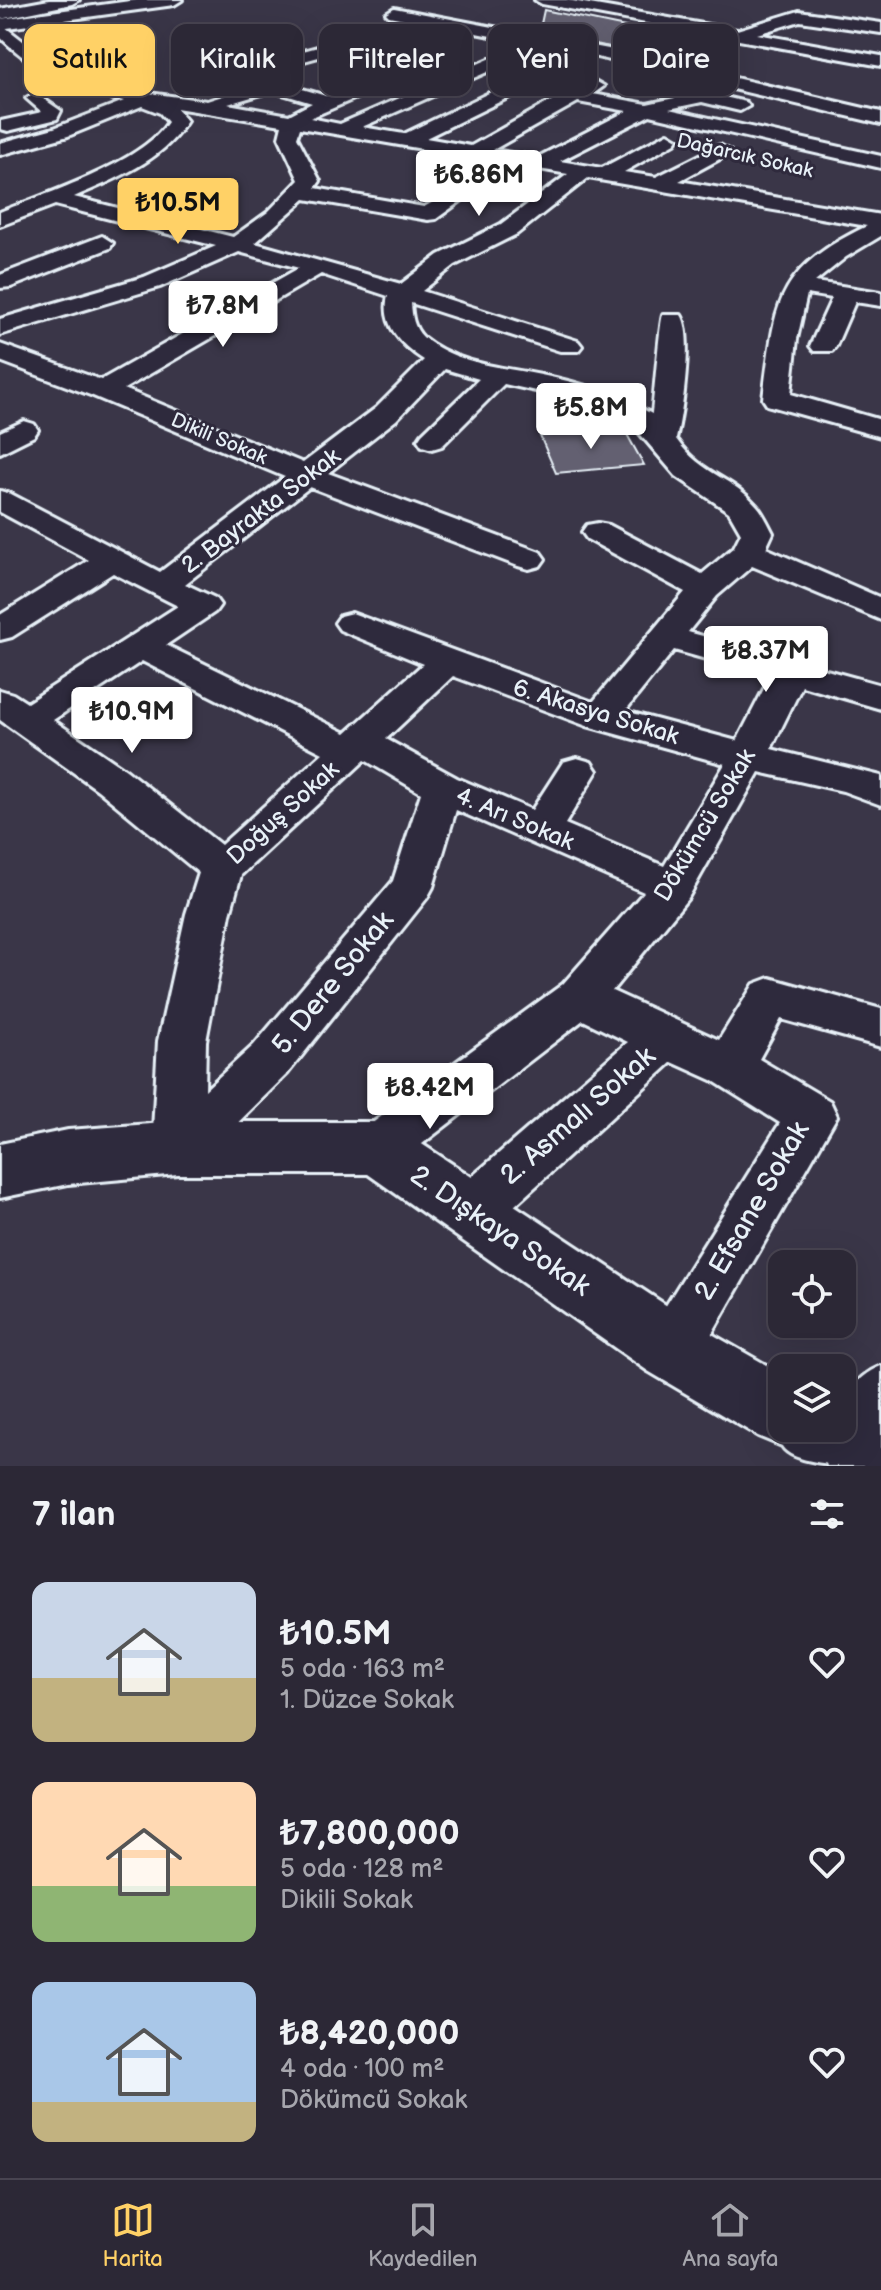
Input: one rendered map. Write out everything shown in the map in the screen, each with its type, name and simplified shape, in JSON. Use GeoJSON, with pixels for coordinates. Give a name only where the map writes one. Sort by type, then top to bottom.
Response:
{"type":"FeatureCollection","features":[{"type":"Feature","properties":{"kind":"street"},"geometry":{"type":"LineString","coordinates":[[1,18],[41,2],[72,0]]}},
{"type":"Feature","properties":{"kind":"street"},"geometry":{"type":"LineString","coordinates":[[1,18],[174,0]]}},
{"type":"Feature","properties":{"kind":"street"},"geometry":{"type":"LineString","coordinates":[[542,0],[672,24]]}},
{"type":"Feature","properties":{"kind":"street"},"geometry":{"type":"LineString","coordinates":[[429,2],[386,15],[488,32]]}},
{"type":"Feature","properties":{"kind":"street"},"geometry":{"type":"LineString","coordinates":[[852,23],[867,6]]}},
{"type":"Feature","properties":{"kind":"street"},"geometry":{"type":"LineString","coordinates":[[738,35],[799,16],[881,28]]}},
{"type":"Feature","properties":{"kind":"street"},"geometry":{"type":"LineString","coordinates":[[1,18],[12,42],[24,50]]}},
{"type":"Feature","properties":{"kind":"street"},"geometry":{"type":"LineString","coordinates":[[597,33],[636,18]]}},
{"type":"Feature","properties":{"kind":"street"},"geometry":{"type":"LineString","coordinates":[[303,56],[435,21]]}},
{"type":"Feature","properties":{"kind":"street"},"geometry":{"type":"LineString","coordinates":[[738,35],[881,61]]}},
{"type":"Feature","properties":{"kind":"street"},"geometry":{"type":"LineString","coordinates":[[738,84],[873,116]]}},
{"type":"Feature","properties":{"kind":"street"},"geometry":{"type":"LineString","coordinates":[[205,106],[272,85],[327,102]]}},
{"type":"Feature","properties":{"kind":"street"},"geometry":{"type":"LineString","coordinates":[[0,149],[61,132],[141,100],[171,92]]}},
{"type":"Feature","properties":{"kind":"street"},"geometry":{"type":"LineString","coordinates":[[12,102],[40,96]]}},
{"type":"Feature","properties":{"kind":"street"},"geometry":{"type":"LineString","coordinates":[[3,234],[52,198],[116,170],[155,149],[175,132],[178,121],[166,109],[125,96]]}},
{"type":"Feature","properties":{"kind":"street"},"geometry":{"type":"LineString","coordinates":[[0,327],[194,266],[238,244],[280,214],[310,181],[288,137],[292,121],[342,96]]}},
{"type":"Feature","properties":{"kind":"street"},"geometry":{"type":"LineString","coordinates":[[343,129],[418,96]]}},
{"type":"Feature","properties":{"kind":"street"},"geometry":{"type":"LineString","coordinates":[[407,140],[498,96]]}},
{"type":"Feature","properties":{"kind":"street"},"geometry":{"type":"LineString","coordinates":[[474,152],[573,96],[650,110],[881,162]]}},
{"type":"Feature","properties":{"kind":"street"},"geometry":{"type":"LineString","coordinates":[[650,110],[653,98],[657,96]]}},
{"type":"Feature","properties":{"kind":"street"},"geometry":{"type":"LineString","coordinates":[[542,163],[609,126],[700,96],[758,110]]}},
{"type":"Feature","properties":{"kind":"street"},"geometry":{"type":"LineString","coordinates":[[0,127],[51,115],[52,111],[35,98]]}},
{"type":"Feature","properties":{"kind":"street"},"geometry":{"type":"LineString","coordinates":[[141,100],[205,106],[881,222]]}},
{"type":"Feature","properties":{"kind":"street"},"geometry":{"type":"LineString","coordinates":[[790,142],[873,116]]}},
{"type":"Feature","properties":{"kind":"street","name":"Dağarcık Sokak"},"geometry":{"type":"LineString","coordinates":[[609,126],[720,151],[752,154],[790,142]]}},
{"type":"Feature","properties":{"kind":"street"},"geometry":{"type":"LineString","coordinates":[[0,166],[67,147],[81,138],[61,132]]}},
{"type":"Feature","properties":{"kind":"street"},"geometry":{"type":"LineString","coordinates":[[856,132],[881,137]]}},
{"type":"Feature","properties":{"kind":"street"},"geometry":{"type":"LineString","coordinates":[[668,139],[596,172],[509,229],[447,260],[402,296],[396,315],[403,332],[440,359],[562,388],[641,419],[663,437],[683,468],[745,511],[752,542],[881,610]]}},
{"type":"Feature","properties":{"kind":"street"},"geometry":{"type":"LineString","coordinates":[[662,182],[720,151]]}},
{"type":"Feature","properties":{"kind":"street"},"geometry":{"type":"LineString","coordinates":[[300,192],[428,214],[466,190]]}},
{"type":"Feature","properties":{"kind":"street"},"geometry":{"type":"LineString","coordinates":[[52,198],[319,266],[402,296],[569,346]]}},
{"type":"Feature","properties":{"kind":"street"},"geometry":{"type":"LineString","coordinates":[[881,228],[826,262],[798,286],[785,337],[777,399],[881,429]]}},
{"type":"Feature","properties":{"kind":"street"},"geometry":{"type":"LineString","coordinates":[[2,282],[102,243]]}},
{"type":"Feature","properties":{"kind":"street"},"geometry":{"type":"LineString","coordinates":[[103,390],[319,266]]}},
{"type":"Feature","properties":{"kind":"street"},"geometry":{"type":"LineString","coordinates":[[2,282],[60,310]]}},
{"type":"Feature","properties":{"kind":"street"},"geometry":{"type":"LineString","coordinates":[[798,286],[881,299]]}},
{"type":"Feature","properties":{"kind":"street"},"geometry":{"type":"LineString","coordinates":[[823,346],[846,294]]}},
{"type":"Feature","properties":{"kind":"street"},"geometry":{"type":"LineString","coordinates":[[663,437],[673,357],[672,320]]}},
{"type":"Feature","properties":{"kind":"street","name":"Dikili Sokak"},"geometry":{"type":"LineString","coordinates":[[4,359],[103,390],[308,476],[529,559]]}},
{"type":"Feature","properties":{"kind":"street","name":"2. Bayrakta Sokak"},"geometry":{"type":"LineString","coordinates":[[8,708],[141,646],[203,605],[162,586],[386,414],[440,359]]}},
{"type":"Feature","properties":{"kind":"street"},"geometry":{"type":"LineString","coordinates":[[432,440],[498,375]]}},
{"type":"Feature","properties":{"kind":"street"},"geometry":{"type":"LineString","coordinates":[[0,500],[162,586]]}},
{"type":"Feature","properties":{"kind":"street"},"geometry":{"type":"LineString","coordinates":[[0,538],[34,518]]}},
{"type":"Feature","properties":{"kind":"street"},"geometry":{"type":"LineString","coordinates":[[598,532],[705,589]]}},
{"type":"Feature","properties":{"kind":"street"},"geometry":{"type":"LineString","coordinates":[[600,717],[705,589],[752,542]]}},
{"type":"Feature","properties":{"kind":"street"},"geometry":{"type":"LineString","coordinates":[[0,630],[112,560]]}},
{"type":"Feature","properties":{"kind":"street","name":"6. Akasya Sokak"},"geometry":{"type":"LineString","coordinates":[[352,623],[447,662],[600,717],[748,757],[852,780],[881,791]]}},
{"type":"Feature","properties":{"kind":"street"},"geometry":{"type":"LineString","coordinates":[[667,637],[881,697]]}},
{"type":"Feature","properties":{"kind":"street","name":"4. Arı Sokak"},"geometry":{"type":"LineString","coordinates":[[141,646],[443,788],[673,887]]}},
{"type":"Feature","properties":{"kind":"street","name":"Doğuş Sokak"},"geometry":{"type":"LineString","coordinates":[[178,1148],[182,1041],[208,914],[222,868],[447,662]]}},
{"type":"Feature","properties":{"kind":"street","name":"Dökümcü Sokak"},"geometry":{"type":"LineString","coordinates":[[378,1148],[579,997],[624,948],[673,887],[748,757],[792,670]]}},
{"type":"Feature","properties":{"kind":"street"},"geometry":{"type":"LineString","coordinates":[[8,708],[112,780],[222,868]]}},
{"type":"Feature","properties":{"kind":"street"},"geometry":{"type":"LineString","coordinates":[[540,830],[577,771]]}},
{"type":"Feature","properties":{"kind":"street","name":"5. Dere Sokak"},"geometry":{"type":"LineString","coordinates":[[178,1148],[271,1059],[412,887],[443,788]]}},
{"type":"Feature","properties":{"kind":"street"},"geometry":{"type":"LineString","coordinates":[[579,997],[666,1038]]}},
{"type":"Feature","properties":{"kind":"street"},"geometry":{"type":"LineString","coordinates":[[729,1066],[770,997],[881,1028]]}},
{"type":"Feature","properties":{"kind":"street","name":"2. Asmalı Sokak"},"geometry":{"type":"LineString","coordinates":[[472,1210],[666,1038],[729,1066]]}},
{"type":"Feature","properties":{"kind":"street","name":"2. Efsane Sokak"},"geometry":{"type":"LineString","coordinates":[[672,1348],[812,1116],[729,1066]]}},
{"type":"Feature","properties":{"kind":"street"},"geometry":{"type":"LineString","coordinates":[[0,1171],[68,1157],[178,1148],[378,1148]]}},
{"type":"Feature","properties":{"kind":"street","name":"2. Dışkaya Sokak"},"geometry":{"type":"LineString","coordinates":[[378,1148],[672,1348],[768,1404]]}},
{"type":"Feature","properties":{"kind":"building"},"geometry":{"type":"Polygon","coordinates":[[[544,10],[613,24],[613,48],[597,44],[597,24],[541,24],[544,10]]]}},
{"type":"Feature","properties":{"kind":"building"},"geometry":{"type":"Polygon","coordinates":[[[624,429],[644,465],[556,473],[540,436],[624,429]]]}}]}
